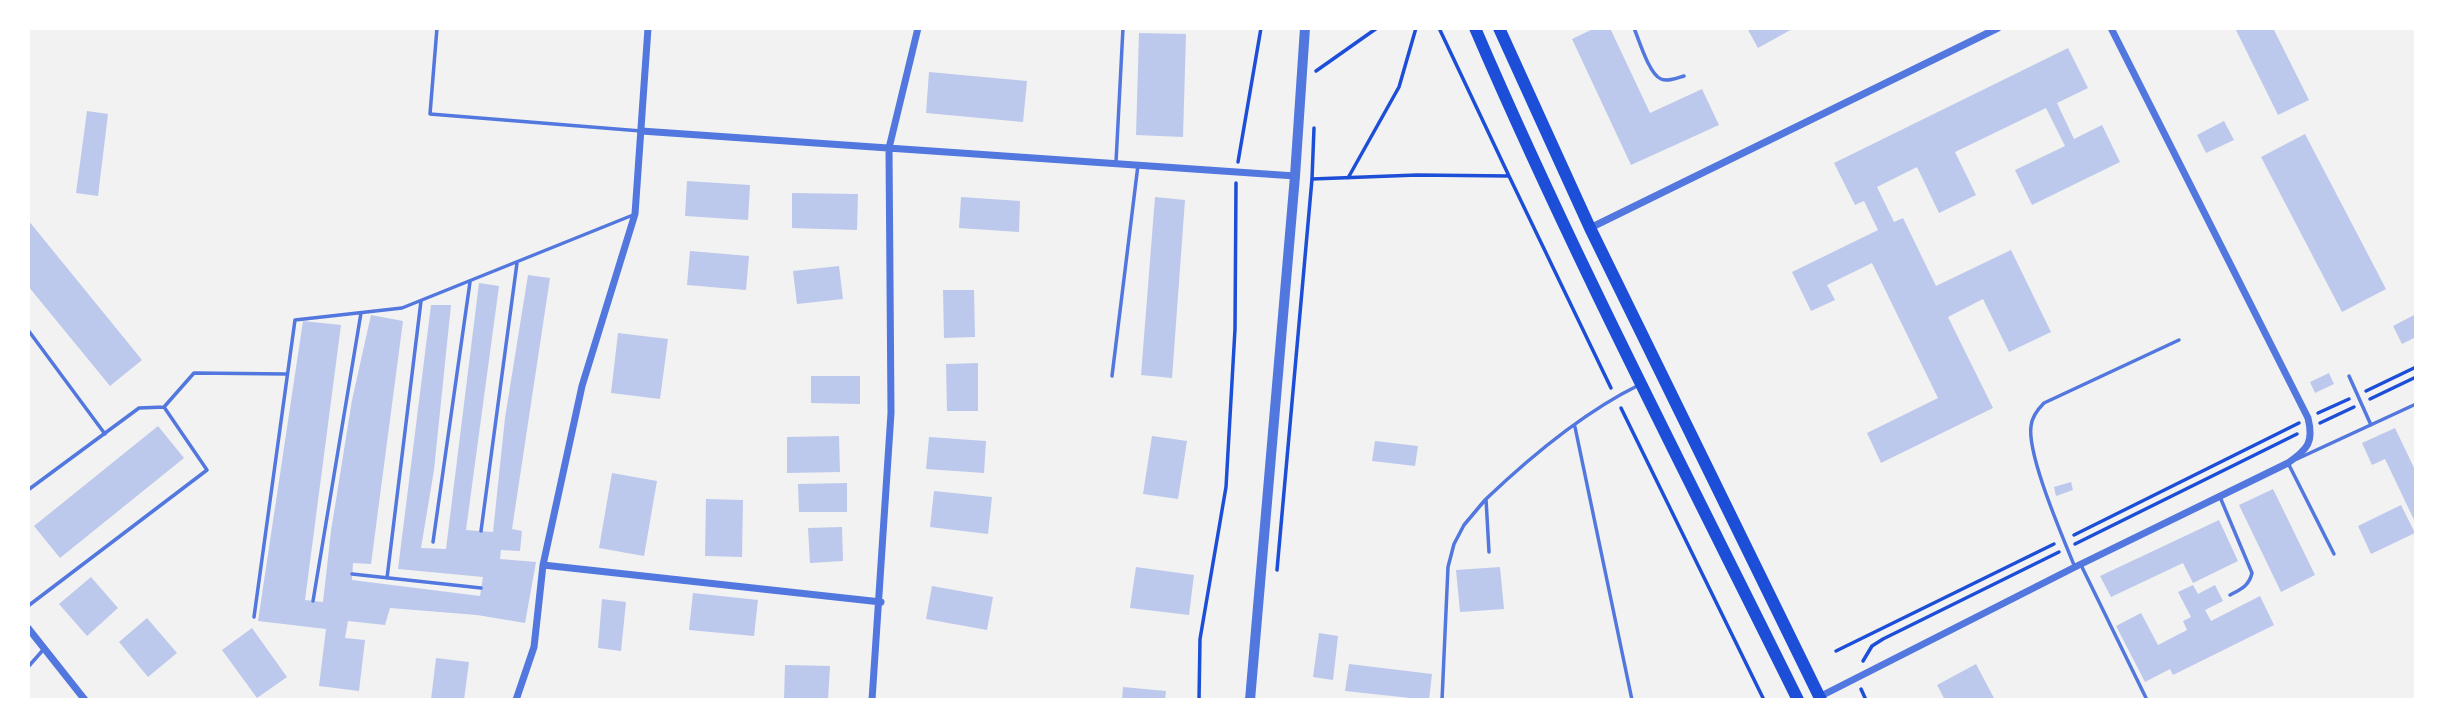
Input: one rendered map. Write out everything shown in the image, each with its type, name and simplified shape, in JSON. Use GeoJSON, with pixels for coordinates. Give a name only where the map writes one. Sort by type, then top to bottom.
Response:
{"type":"FeatureCollection","features":[{"type":"Feature","properties":{"kind":"highway"},"geometry":{"type":"LineString","coordinates":[[1475,28],[1507,103],[1641,384],[1798,700]]}},
{"type":"Feature","properties":{"kind":"highway"},"geometry":{"type":"LineString","coordinates":[[1499,28],[1590,228],[1820,698]]}},
{"type":"Feature","properties":{"kind":"street"},"geometry":{"type":"LineString","coordinates":[[516,700],[534,648],[543,565],[582,386],[635,214],[648,28]]}},
{"type":"Feature","properties":{"kind":"street"},"geometry":{"type":"LineString","coordinates":[[873,700],[891,413],[889,148],[918,28]]}},
{"type":"Feature","properties":{"kind":"street"},"geometry":{"type":"LineString","coordinates":[[1250,700],[1295,176],[1305,28]]}},
{"type":"Feature","properties":{"kind":"street"},"geometry":{"type":"LineString","coordinates":[[1590,228],[1998,28]]}},
{"type":"Feature","properties":{"kind":"street"},"geometry":{"type":"LineString","coordinates":[[1820,698],[1860,675],[2288,463],[2302,453],[2309,443],[2308,418],[2111,28]]}},
{"type":"Feature","properties":{"kind":"street"},"geometry":{"type":"LineString","coordinates":[[640,131],[1295,176]]}},
{"type":"Feature","properties":{"kind":"street"},"geometry":{"type":"LineString","coordinates":[[543,565],[881,602]]}},
{"type":"Feature","properties":{"kind":"street"},"geometry":{"type":"LineString","coordinates":[[28,628],[85,700]]}},
{"type":"Feature","properties":{"kind":"lane"},"geometry":{"type":"LineString","coordinates":[[437,28],[430,114],[640,131]]}},
{"type":"Feature","properties":{"kind":"lane"},"geometry":{"type":"LineString","coordinates":[[1116,164],[1123,28]]}},
{"type":"Feature","properties":{"kind":"lane"},"geometry":{"type":"LineString","coordinates":[[1634,28],[1652,72],[1660,79],[1671,80],[1684,76]]}},
{"type":"Feature","properties":{"kind":"lane"},"geometry":{"type":"LineString","coordinates":[[1112,376],[1138,165]]}},
{"type":"Feature","properties":{"kind":"lane"},"geometry":{"type":"LineString","coordinates":[[254,617],[295,320],[402,309],[635,214]]}},
{"type":"Feature","properties":{"kind":"lane"},"geometry":{"type":"LineString","coordinates":[[481,531],[517,263]]}},
{"type":"Feature","properties":{"kind":"lane"},"geometry":{"type":"LineString","coordinates":[[433,542],[470,282]]}},
{"type":"Feature","properties":{"kind":"lane"},"geometry":{"type":"LineString","coordinates":[[387,578],[421,301]]}},
{"type":"Feature","properties":{"kind":"lane"},"geometry":{"type":"LineString","coordinates":[[313,601],[361,313]]}},
{"type":"Feature","properties":{"kind":"lane"},"geometry":{"type":"LineString","coordinates":[[28,330],[105,433]]}},
{"type":"Feature","properties":{"kind":"lane"},"geometry":{"type":"LineString","coordinates":[[2146,699],[2064,540],[2038,469],[2031,442],[2031,425],[2036,411],[2044,402],[2179,340]]}},
{"type":"Feature","properties":{"kind":"lane"},"geometry":{"type":"LineString","coordinates":[[28,490],[139,408],[164,407],[194,373],[288,374]]}},
{"type":"Feature","properties":{"kind":"lane"},"geometry":{"type":"LineString","coordinates":[[2349,376],[2371,425]]}},
{"type":"Feature","properties":{"kind":"lane"},"geometry":{"type":"LineString","coordinates":[[1442,700],[1448,567],[1454,544],[1464,525],[1486,499],[1516,471],[1615,397],[1641,384]]}},
{"type":"Feature","properties":{"kind":"lane"},"geometry":{"type":"LineString","coordinates":[[2334,554],[2288,463],[2416,404]]}},
{"type":"Feature","properties":{"kind":"lane"},"geometry":{"type":"LineString","coordinates":[[28,606],[207,470],[164,407]]}},
{"type":"Feature","properties":{"kind":"lane"},"geometry":{"type":"LineString","coordinates":[[1575,427],[1632,700]]}},
{"type":"Feature","properties":{"kind":"lane"},"geometry":{"type":"LineString","coordinates":[[2220,497],[2252,573],[2245,587],[2230,596]]}},
{"type":"Feature","properties":{"kind":"lane"},"geometry":{"type":"LineString","coordinates":[[1486,499],[1489,552]]}},
{"type":"Feature","properties":{"kind":"lane"},"geometry":{"type":"LineString","coordinates":[[352,574],[481,588]]}},
{"type":"Feature","properties":{"kind":"lane"},"geometry":{"type":"LineString","coordinates":[[28,667],[44,649]]}},
{"type":"Feature","properties":{"kind":"path"},"geometry":{"type":"LineString","coordinates":[[1199,700],[1200,639],[1226,487],[1235,328],[1236,172],[1261,28]]}},
{"type":"Feature","properties":{"kind":"path"},"geometry":{"type":"LineString","coordinates":[[1316,71],[1377,28]]}},
{"type":"Feature","properties":{"kind":"path"},"geometry":{"type":"LineString","coordinates":[[1348,178],[1399,87],[1416,28]]}},
{"type":"Feature","properties":{"kind":"path"},"geometry":{"type":"LineString","coordinates":[[1439,28],[1615,397],[1764,700]]}},
{"type":"Feature","properties":{"kind":"path"},"geometry":{"type":"LineString","coordinates":[[1276,583],[1312,180],[1314,125]]}},
{"type":"Feature","properties":{"kind":"path"},"geometry":{"type":"LineString","coordinates":[[1312,180],[1417,175],[1509,176]]}},
{"type":"Feature","properties":{"kind":"path"},"geometry":{"type":"LineString","coordinates":[[1836,651],[2416,367]]}},
{"type":"Feature","properties":{"kind":"path"},"geometry":{"type":"LineString","coordinates":[[1866,700],[1860,688],[1860,675],[1864,658],[1872,646],[2416,377]]}},
{"type":"Feature","properties":{"kind":"building"},"geometry":{"type":"Polygon","coordinates":[[[1595,28],[1610,28],[1650,113],[1702,89],[1719,125],[1631,165],[1572,39],[1595,28]]]}},
{"type":"Feature","properties":{"kind":"building"},"geometry":{"type":"Polygon","coordinates":[[[1747,28],[1794,28],[1758,48],[1747,28]]]}},
{"type":"Feature","properties":{"kind":"building"},"geometry":{"type":"Polygon","coordinates":[[[2235,28],[2273,28],[2309,100],[2278,115],[2235,28]]]}},
{"type":"Feature","properties":{"kind":"building"},"geometry":{"type":"Polygon","coordinates":[[[1139,33],[1186,34],[1183,137],[1136,135],[1139,33]]]}},
{"type":"Feature","properties":{"kind":"building"},"geometry":{"type":"Polygon","coordinates":[[[2068,48],[2088,88],[2057,103],[2074,139],[2102,125],[2120,162],[2032,205],[2015,170],[2065,146],[2046,108],[1955,152],[1976,195],[1939,213],[1917,167],[1877,187],[1894,222],[1903,218],[1936,286],[2011,250],[2051,332],[2009,352],[1983,299],[1948,317],[1993,408],[1881,463],[1867,433],[1938,398],[1872,263],[1827,285],[1835,300],[1811,311],[1792,272],[1878,230],[1864,201],[1855,205],[1834,163],[2068,48]]]}},
{"type":"Feature","properties":{"kind":"building"},"geometry":{"type":"Polygon","coordinates":[[[929,72],[1027,81],[1023,122],[926,113],[929,72]]]}},
{"type":"Feature","properties":{"kind":"building"},"geometry":{"type":"Polygon","coordinates":[[[87,111],[108,114],[98,196],[76,193],[87,111]]]}},
{"type":"Feature","properties":{"kind":"building"},"geometry":{"type":"Polygon","coordinates":[[[2224,121],[2234,140],[2206,153],[2197,135],[2224,121]]]}},
{"type":"Feature","properties":{"kind":"building"},"geometry":{"type":"Polygon","coordinates":[[[2305,134],[2386,289],[2342,312],[2261,157],[2305,134]]]}},
{"type":"Feature","properties":{"kind":"building"},"geometry":{"type":"Polygon","coordinates":[[[687,181],[750,185],[748,220],[685,216],[687,181]]]}},
{"type":"Feature","properties":{"kind":"building"},"geometry":{"type":"Polygon","coordinates":[[[792,193],[858,194],[857,230],[792,228],[792,193]]]}},
{"type":"Feature","properties":{"kind":"building"},"geometry":{"type":"Polygon","coordinates":[[[961,197],[1020,201],[1019,232],[959,228],[961,197]]]}},
{"type":"Feature","properties":{"kind":"building"},"geometry":{"type":"Polygon","coordinates":[[[1155,197],[1185,200],[1172,378],[1141,375],[1155,197]]]}},
{"type":"Feature","properties":{"kind":"building"},"geometry":{"type":"Polygon","coordinates":[[[28,220],[142,360],[110,386],[28,286],[28,220]]]}},
{"type":"Feature","properties":{"kind":"building"},"geometry":{"type":"Polygon","coordinates":[[[690,251],[749,256],[746,290],[687,285],[690,251]]]}},
{"type":"Feature","properties":{"kind":"building"},"geometry":{"type":"Polygon","coordinates":[[[839,266],[843,299],[797,304],[793,271],[839,266]]]}},
{"type":"Feature","properties":{"kind":"building"},"geometry":{"type":"Polygon","coordinates":[[[528,275],[550,278],[512,529],[522,531],[520,551],[501,550],[500,559],[536,562],[525,623],[477,615],[390,608],[385,625],[348,621],[345,638],[365,640],[359,691],[319,686],[326,629],[258,621],[303,321],[341,325],[305,600],[323,602],[331,531],[352,400],[371,315],[403,321],[371,564],[353,563],[352,580],[480,596],[483,577],[398,569],[431,305],[451,305],[434,470],[421,548],[446,549],[479,283],[499,286],[466,530],[493,532],[505,418],[528,275]]]}},
{"type":"Feature","properties":{"kind":"building"},"geometry":{"type":"Polygon","coordinates":[[[943,290],[974,290],[975,337],[944,338],[943,290]]]}},
{"type":"Feature","properties":{"kind":"building"},"geometry":{"type":"Polygon","coordinates":[[[2416,314],[2416,337],[2402,344],[2393,326],[2416,314]]]}},
{"type":"Feature","properties":{"kind":"building"},"geometry":{"type":"Polygon","coordinates":[[[618,333],[668,339],[660,399],[611,393],[618,333]]]}},
{"type":"Feature","properties":{"kind":"building"},"geometry":{"type":"Polygon","coordinates":[[[978,363],[978,411],[947,411],[946,364],[978,363]]]}},
{"type":"Feature","properties":{"kind":"building"},"geometry":{"type":"Polygon","coordinates":[[[2329,373],[2334,384],[2315,393],[2310,382],[2329,373]]]}},
{"type":"Feature","properties":{"kind":"building"},"geometry":{"type":"Polygon","coordinates":[[[811,376],[860,376],[860,404],[811,403],[811,376]]]}},
{"type":"Feature","properties":{"kind":"building"},"geometry":{"type":"Polygon","coordinates":[[[158,426],[184,458],[60,558],[34,526],[158,426]]]}},
{"type":"Feature","properties":{"kind":"building"},"geometry":{"type":"Polygon","coordinates":[[[2395,428],[2416,472],[2416,524],[2385,459],[2372,465],[2362,443],[2395,428]]]}},
{"type":"Feature","properties":{"kind":"building"},"geometry":{"type":"Polygon","coordinates":[[[839,436],[840,472],[787,473],[787,437],[839,436]]]}},
{"type":"Feature","properties":{"kind":"building"},"geometry":{"type":"Polygon","coordinates":[[[1152,436],[1187,441],[1178,499],[1143,494],[1152,436]]]}},
{"type":"Feature","properties":{"kind":"building"},"geometry":{"type":"Polygon","coordinates":[[[929,437],[986,441],[984,473],[926,469],[929,437]]]}},
{"type":"Feature","properties":{"kind":"building"},"geometry":{"type":"Polygon","coordinates":[[[1375,441],[1418,446],[1415,466],[1372,461],[1375,441]]]}},
{"type":"Feature","properties":{"kind":"building"},"geometry":{"type":"Polygon","coordinates":[[[612,473],[657,481],[644,556],[599,548],[612,473]]]}},
{"type":"Feature","properties":{"kind":"building"},"geometry":{"type":"Polygon","coordinates":[[[2071,482],[2073,490],[2056,496],[2054,487],[2071,482]]]}},
{"type":"Feature","properties":{"kind":"building"},"geometry":{"type":"Polygon","coordinates":[[[847,483],[847,512],[799,512],[798,484],[847,483]]]}},
{"type":"Feature","properties":{"kind":"building"},"geometry":{"type":"Polygon","coordinates":[[[2273,489],[2315,575],[2281,592],[2239,505],[2273,489]]]}},
{"type":"Feature","properties":{"kind":"building"},"geometry":{"type":"Polygon","coordinates":[[[934,491],[992,497],[988,534],[930,527],[934,491]]]}},
{"type":"Feature","properties":{"kind":"building"},"geometry":{"type":"Polygon","coordinates":[[[706,499],[743,500],[742,557],[705,556],[706,499]]]}},
{"type":"Feature","properties":{"kind":"building"},"geometry":{"type":"Polygon","coordinates":[[[2401,505],[2415,533],[2371,554],[2358,526],[2401,505]]]}},
{"type":"Feature","properties":{"kind":"building"},"geometry":{"type":"Polygon","coordinates":[[[2219,520],[2238,561],[2193,583],[2183,563],[2111,597],[2100,576],[2219,520]]]}},
{"type":"Feature","properties":{"kind":"building"},"geometry":{"type":"Polygon","coordinates":[[[842,527],[843,561],[810,563],[808,528],[842,527]]]}},
{"type":"Feature","properties":{"kind":"building"},"geometry":{"type":"Polygon","coordinates":[[[1136,567],[1194,575],[1189,615],[1130,608],[1136,567]]]}},
{"type":"Feature","properties":{"kind":"building"},"geometry":{"type":"Polygon","coordinates":[[[1500,567],[1504,609],[1460,612],[1456,570],[1500,567]]]}},
{"type":"Feature","properties":{"kind":"building"},"geometry":{"type":"Polygon","coordinates":[[[91,577],[118,608],[87,636],[59,604],[91,577]]]}},
{"type":"Feature","properties":{"kind":"building"},"geometry":{"type":"Polygon","coordinates":[[[2193,585],[2198,594],[2215,585],[2223,601],[2205,610],[2211,621],[2260,596],[2274,625],[2173,675],[2170,669],[2145,682],[2116,626],[2141,613],[2158,645],[2187,630],[2183,621],[2191,617],[2178,592],[2193,585]]]}},
{"type":"Feature","properties":{"kind":"building"},"geometry":{"type":"Polygon","coordinates":[[[932,586],[993,597],[987,630],[926,619],[932,586]]]}},
{"type":"Feature","properties":{"kind":"building"},"geometry":{"type":"Polygon","coordinates":[[[693,593],[758,600],[754,636],[689,630],[693,593]]]}},
{"type":"Feature","properties":{"kind":"building"},"geometry":{"type":"Polygon","coordinates":[[[602,599],[626,602],[621,651],[598,648],[602,599]]]}},
{"type":"Feature","properties":{"kind":"building"},"geometry":{"type":"Polygon","coordinates":[[[147,618],[177,653],[148,677],[119,642],[147,618]]]}},
{"type":"Feature","properties":{"kind":"building"},"geometry":{"type":"Polygon","coordinates":[[[252,628],[287,677],[257,698],[222,650],[252,628]]]}},
{"type":"Feature","properties":{"kind":"building"},"geometry":{"type":"Polygon","coordinates":[[[1319,633],[1338,636],[1333,680],[1313,677],[1319,633]]]}},
{"type":"Feature","properties":{"kind":"building"},"geometry":{"type":"Polygon","coordinates":[[[436,658],[469,662],[464,700],[431,700],[436,658]]]}},
{"type":"Feature","properties":{"kind":"building"},"geometry":{"type":"Polygon","coordinates":[[[1349,664],[1432,674],[1429,700],[1345,691],[1349,664]]]}},
{"type":"Feature","properties":{"kind":"building"},"geometry":{"type":"Polygon","coordinates":[[[1976,664],[1995,700],[1945,700],[1937,685],[1976,664]]]}},
{"type":"Feature","properties":{"kind":"building"},"geometry":{"type":"Polygon","coordinates":[[[785,665],[830,666],[828,700],[784,700],[785,665]]]}},
{"type":"Feature","properties":{"kind":"building"},"geometry":{"type":"Polygon","coordinates":[[[1123,687],[1166,691],[1165,700],[1122,700],[1123,687]]]}}]}
